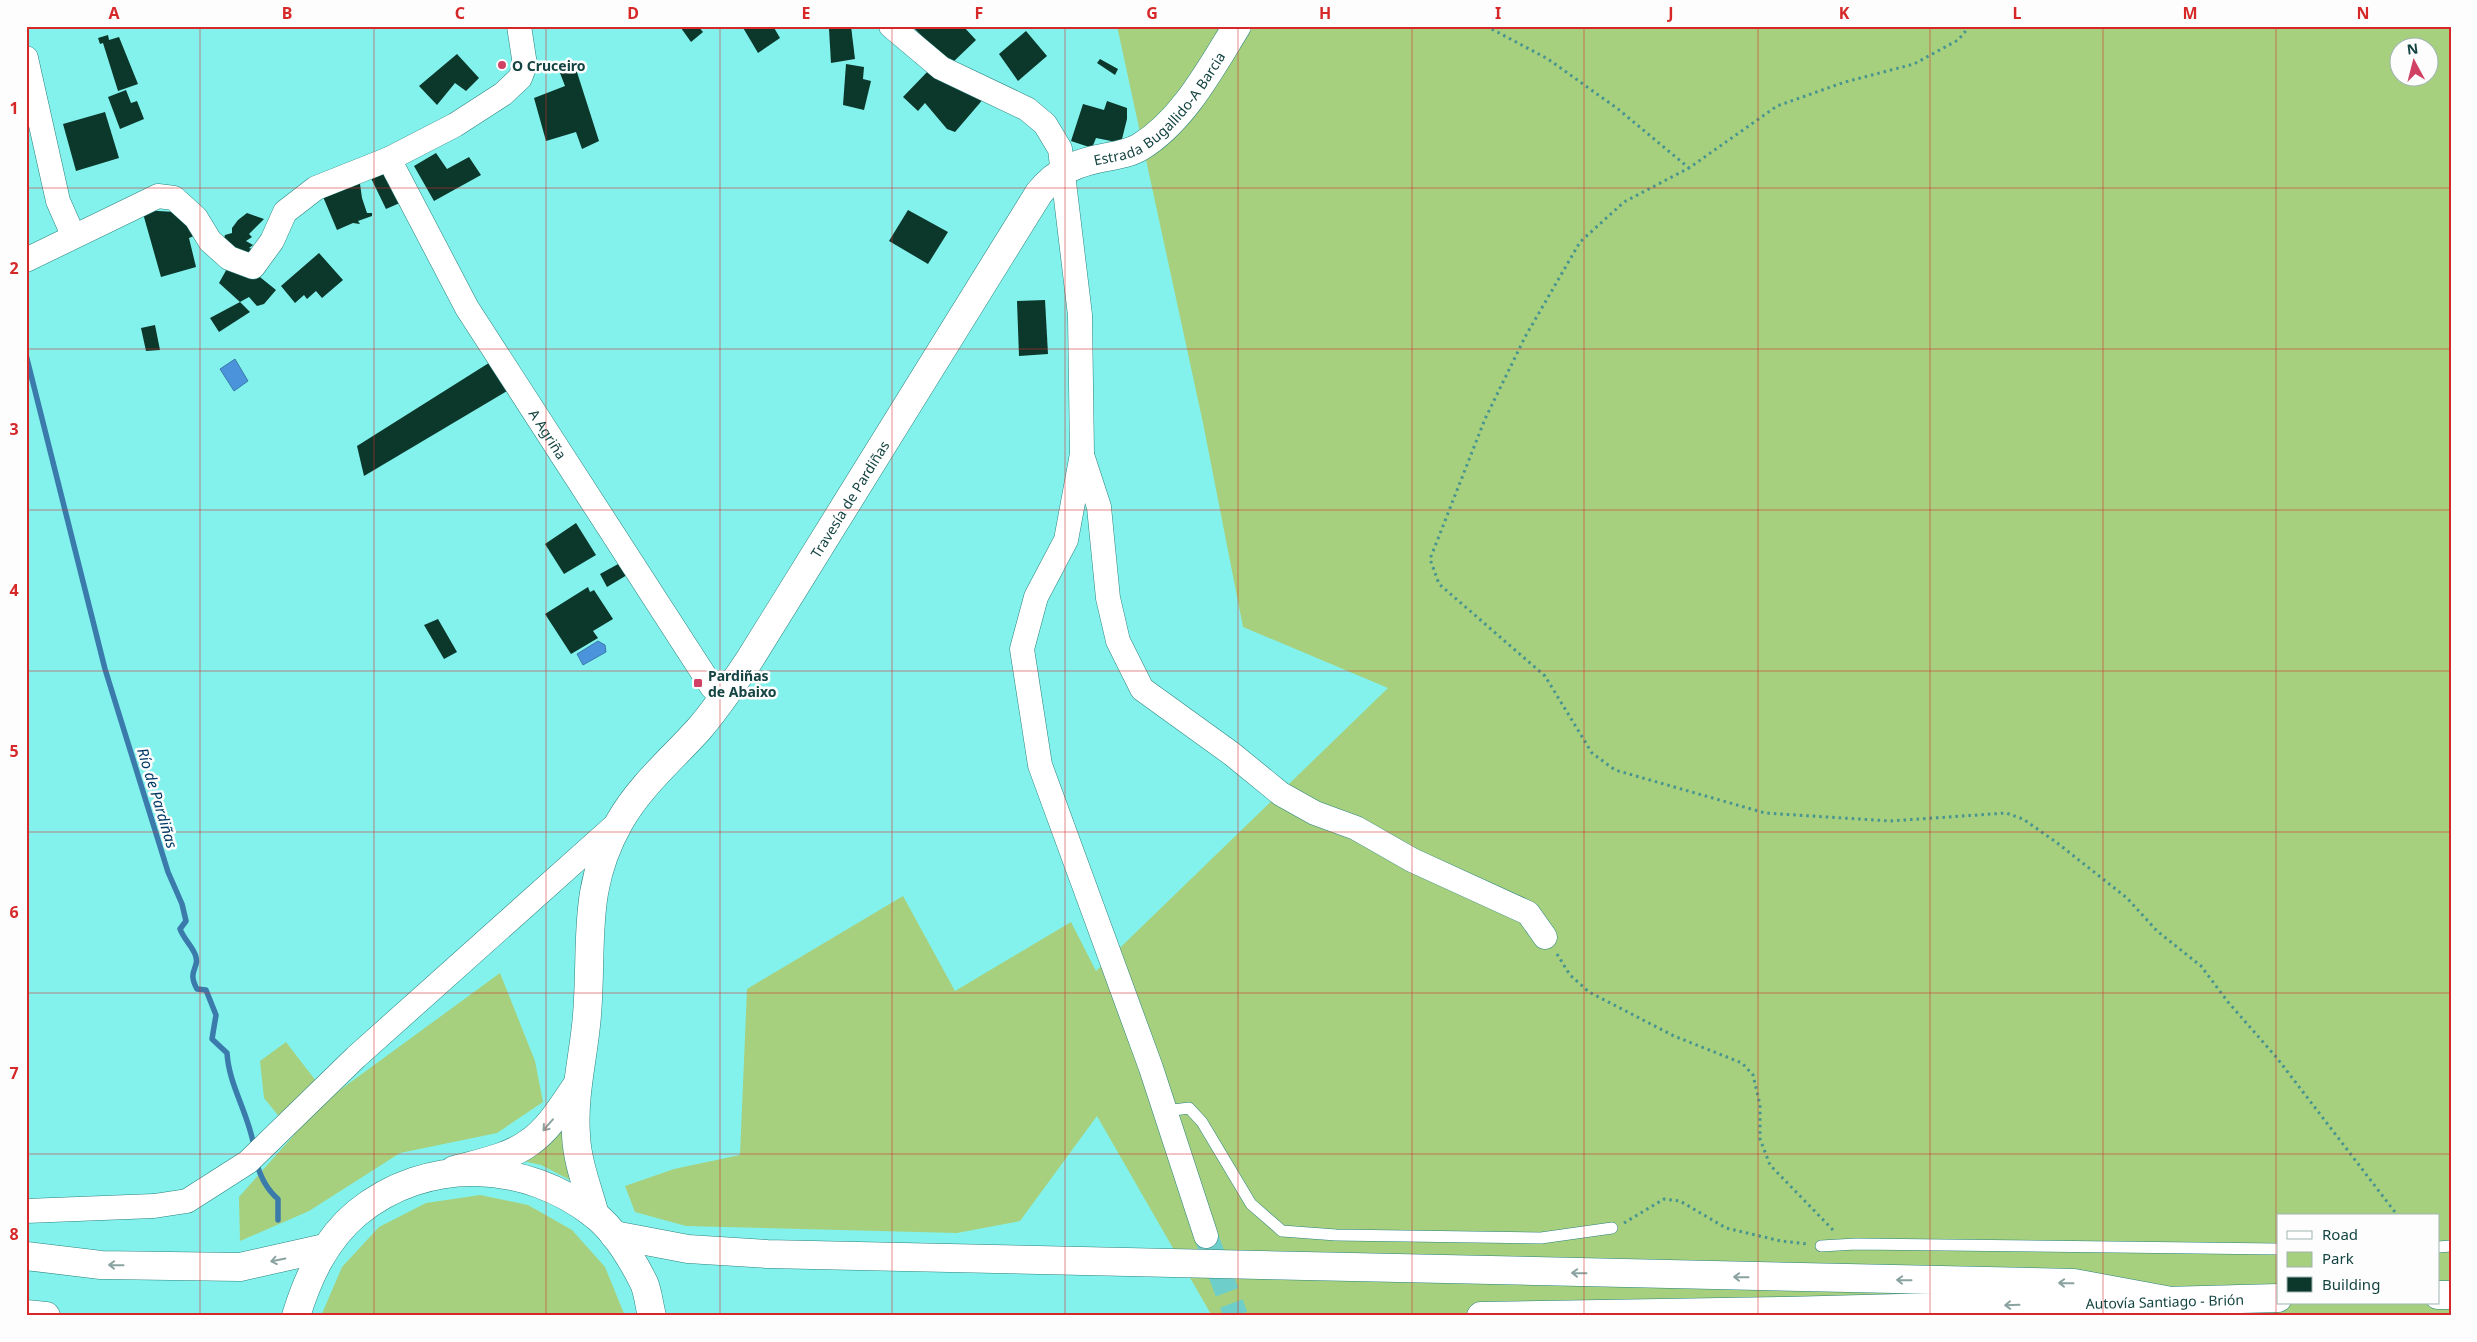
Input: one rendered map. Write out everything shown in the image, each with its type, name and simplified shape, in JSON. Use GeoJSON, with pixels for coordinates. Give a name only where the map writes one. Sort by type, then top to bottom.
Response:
{"type":"FeatureCollection","features":[{"type":"Feature","properties":{"kind":"main road","name":"Estrada Bugallido-A Barcia"},"geometry":{"type":"LineString","coordinates":[[1064,169],[1085,161],[1131,151],[1154,136],[1180,111],[1237,26]]}},
{"type":"Feature","properties":{"kind":"main road","name":"Travesía de Pardiñas"},"geometry":{"type":"LineString","coordinates":[[595,1216],[578,1156],[576,1135],[577,1085],[587,1012],[589,926],[592,895],[602,859],[621,820],[648,783],[700,727],[723,698],[765,636],[1031,205],[1046,184],[1064,169]]}},
{"type":"Feature","properties":{"kind":"main road"},"geometry":{"type":"LineString","coordinates":[[296,1316],[306,1283],[325,1248],[357,1214],[397,1188],[510,1154],[530,1142],[549,1125],[577,1085]]}},
{"type":"Feature","properties":{"kind":"main road"},"geometry":{"type":"LineString","coordinates":[[442,1174],[496,1172],[549,1186],[595,1216],[614,1235],[644,1284],[652,1316]]}},
{"type":"Feature","properties":{"kind":"main road"},"geometry":{"type":"LineString","coordinates":[[614,1235],[688,1249],[768,1254],[2074,1283],[2166,1300]]}},
{"type":"Feature","properties":{"kind":"main road"},"geometry":{"type":"LineString","coordinates":[[26,1256],[101,1265],[240,1267],[325,1248]]}},
{"type":"Feature","properties":{"kind":"main road","name":"Autovía Santiago - Brión"},"geometry":{"type":"LineString","coordinates":[[1481,1316],[1784,1311],[2277,1298]]}},
{"type":"Feature","properties":{"kind":"main road"},"geometry":{"type":"LineString","coordinates":[[26,1314],[46,1316]]}},
{"type":"Feature","properties":{"kind":"street"},"geometry":{"type":"LineString","coordinates":[[26,260],[73,235],[158,196],[174,198],[196,218],[210,241],[229,258],[253,267],[272,240],[286,212],[316,188],[389,159],[455,125],[503,94],[520,78],[525,65],[519,26]]}},
{"type":"Feature","properties":{"kind":"street"},"geometry":{"type":"LineString","coordinates":[[891,26],[941,68],[995,93],[1033,114],[1045,124],[1060,149],[1064,169],[1066,212],[1080,315],[1082,454],[1066,540],[1036,597],[1022,649],[1040,765],[1120,978],[1166,1111],[1206,1236]]}},
{"type":"Feature","properties":{"kind":"street"},"geometry":{"type":"LineString","coordinates":[[26,58],[58,201],[73,235]]}},
{"type":"Feature","properties":{"kind":"street","name":"A Agriña"},"geometry":{"type":"LineString","coordinates":[[389,159],[467,308],[712,687],[723,698]]}},
{"type":"Feature","properties":{"kind":"street"},"geometry":{"type":"LineString","coordinates":[[1082,454],[1099,507],[1108,598],[1118,641],[1142,689],[1232,754],[1281,794],[1315,812],[1356,828],[1412,860],[1528,913],[1545,937]]}},
{"type":"Feature","properties":{"kind":"street"},"geometry":{"type":"LineString","coordinates":[[26,1211],[144,1206],[187,1201],[248,1162],[356,1057],[621,820]]}},
{"type":"Feature","properties":{"kind":"lane"},"geometry":{"type":"LineString","coordinates":[[1166,1111],[1189,1108],[1202,1122],[1251,1204],[1282,1232],[1336,1235],[1541,1238],[1612,1228]]}},
{"type":"Feature","properties":{"kind":"lane"},"geometry":{"type":"LineString","coordinates":[[1821,1246],[1840,1244],[2277,1248]]}},
{"type":"Feature","properties":{"kind":"path"},"geometry":{"type":"LineString","coordinates":[[1486,26],[1548,59],[1618,109],[1689,168]]}},
{"type":"Feature","properties":{"kind":"path"},"geometry":{"type":"LineString","coordinates":[[1970,26],[1958,40],[1914,64],[1845,82],[1777,106],[1689,168],[1624,202],[1580,242],[1525,337],[1485,419],[1430,559],[1439,584],[1545,676],[1592,753],[1615,770],[1765,813],[1890,821],[2006,813],[2023,819],[2056,842],[2127,898],[2157,931],[2201,966],[2228,1002],[2277,1058],[2396,1214]]}},
{"type":"Feature","properties":{"kind":"path"},"geometry":{"type":"LineString","coordinates":[[1545,937],[1570,975],[1589,992],[1674,1036],[1742,1062],[1753,1075],[1760,1105],[1760,1139],[1770,1165],[1838,1235],[1840,1244]]}},
{"type":"Feature","properties":{"kind":"path"},"geometry":{"type":"LineString","coordinates":[[1612,1228],[1664,1199],[1680,1201],[1726,1228],[1781,1241],[1821,1246]]}},
{"type":"Feature","properties":{"kind":"green space"},"geometry":{"type":"Polygon","coordinates":[[[1117,26],[2451,26],[2451,1316],[1212,1316],[1097,1116],[1020,1221],[957,1233],[686,1226],[635,1212],[625,1186],[674,1169],[740,1155],[747,989],[903,896],[955,991],[1071,922],[1096,971],[1388,688],[1243,627],[1203,423],[1117,26]]]}},
{"type":"Feature","properties":{"kind":"green space"},"geometry":{"type":"Polygon","coordinates":[[[500,973],[535,1061],[543,1102],[497,1133],[400,1153],[309,1211],[240,1241],[239,1197],[294,1135],[264,1098],[260,1061],[286,1042],[329,1098],[500,973]]]}},
{"type":"Feature","properties":{"kind":"green space"},"geometry":{"type":"Polygon","coordinates":[[[568,1113],[576,1183],[541,1165],[523,1161],[568,1113]]]}},
{"type":"Feature","properties":{"kind":"green space"},"geometry":{"type":"Polygon","coordinates":[[[480,1195],[528,1205],[572,1230],[605,1267],[625,1316],[321,1316],[342,1267],[379,1227],[426,1203],[480,1195]]]}},
{"type":"Feature","properties":{"kind":"water"},"geometry":{"type":"Polygon","coordinates":[[[235,359],[248,381],[234,391],[220,369],[235,359]]]}},
{"type":"Feature","properties":{"kind":"water"},"geometry":{"type":"Polygon","coordinates":[[[598,641],[605,645],[606,652],[583,665],[577,654],[598,641]]]}},
{"type":"Feature","properties":{"kind":"building"},"geometry":{"type":"Polygon","coordinates":[[[683,26],[698,26],[703,32],[691,42],[681,28],[683,26]]]}},
{"type":"Feature","properties":{"kind":"building"},"geometry":{"type":"Polygon","coordinates":[[[742,26],[773,26],[780,38],[758,53],[742,26]]]}},
{"type":"Feature","properties":{"kind":"building"},"geometry":{"type":"Polygon","coordinates":[[[851,26],[855,59],[831,63],[829,29],[851,26]]]}},
{"type":"Feature","properties":{"kind":"building"},"geometry":{"type":"Polygon","coordinates":[[[912,26],[963,26],[976,40],[950,65],[912,26]]]}},
{"type":"Feature","properties":{"kind":"building"},"geometry":{"type":"Polygon","coordinates":[[[1026,31],[1047,56],[1018,81],[999,54],[1026,31]]]}},
{"type":"Feature","properties":{"kind":"building"},"geometry":{"type":"Polygon","coordinates":[[[108,35],[109,40],[119,37],[138,84],[118,91],[103,43],[100,44],[98,38],[108,35]]]}},
{"type":"Feature","properties":{"kind":"building"},"geometry":{"type":"Polygon","coordinates":[[[457,54],[479,78],[466,91],[455,83],[437,105],[419,86],[457,54]]]}},
{"type":"Feature","properties":{"kind":"building"},"geometry":{"type":"Polygon","coordinates":[[[1100,59],[1118,69],[1115,75],[1097,63],[1100,59]]]}},
{"type":"Feature","properties":{"kind":"building"},"geometry":{"type":"Polygon","coordinates":[[[846,64],[864,67],[863,79],[871,81],[864,110],[843,105],[846,64]]]}},
{"type":"Feature","properties":{"kind":"building"},"geometry":{"type":"Polygon","coordinates":[[[576,69],[599,141],[582,149],[576,132],[546,141],[534,98],[565,86],[560,73],[576,69]]]}},
{"type":"Feature","properties":{"kind":"building"},"geometry":{"type":"Polygon","coordinates":[[[930,69],[985,97],[955,132],[947,129],[925,103],[918,111],[903,97],[930,69]]]}},
{"type":"Feature","properties":{"kind":"building"},"geometry":{"type":"Polygon","coordinates":[[[126,90],[131,103],[137,101],[144,119],[120,129],[108,97],[126,90]]]}},
{"type":"Feature","properties":{"kind":"building"},"geometry":{"type":"Polygon","coordinates":[[[1107,101],[1127,108],[1127,119],[1121,143],[1096,138],[1092,148],[1071,141],[1083,104],[1104,110],[1107,101]]]}},
{"type":"Feature","properties":{"kind":"building"},"geometry":{"type":"Polygon","coordinates":[[[105,112],[119,158],[76,171],[63,124],[105,112]]]}},
{"type":"Feature","properties":{"kind":"building"},"geometry":{"type":"Polygon","coordinates":[[[436,153],[447,169],[469,157],[481,175],[434,201],[414,166],[436,153]]]}},
{"type":"Feature","properties":{"kind":"building"},"geometry":{"type":"Polygon","coordinates":[[[383,166],[402,202],[386,209],[369,174],[383,166]]]}},
{"type":"Feature","properties":{"kind":"building"},"geometry":{"type":"Polygon","coordinates":[[[359,177],[362,198],[367,213],[372,213],[372,216],[358,221],[360,224],[353,223],[337,230],[321,192],[359,177]]]}},
{"type":"Feature","properties":{"kind":"building"},"geometry":{"type":"Polygon","coordinates":[[[142,210],[175,212],[201,233],[189,238],[196,267],[161,277],[142,210]]]}},
{"type":"Feature","properties":{"kind":"building"},"geometry":{"type":"Polygon","coordinates":[[[908,210],[948,232],[928,264],[889,241],[908,210]]]}},
{"type":"Feature","properties":{"kind":"building"},"geometry":{"type":"Polygon","coordinates":[[[247,213],[264,219],[249,234],[252,237],[246,241],[253,245],[249,248],[252,249],[244,258],[222,245],[225,235],[232,233],[232,228],[238,220],[247,213]]]}},
{"type":"Feature","properties":{"kind":"building"},"geometry":{"type":"Polygon","coordinates":[[[319,253],[343,280],[322,298],[316,291],[307,299],[304,295],[295,303],[281,286],[319,253]]]}},
{"type":"Feature","properties":{"kind":"building"},"geometry":{"type":"Polygon","coordinates":[[[229,265],[250,269],[276,290],[264,304],[257,306],[249,297],[240,302],[219,283],[229,265]]]}},
{"type":"Feature","properties":{"kind":"building"},"geometry":{"type":"Polygon","coordinates":[[[1045,300],[1048,354],[1019,356],[1017,301],[1045,300]]]}},
{"type":"Feature","properties":{"kind":"building"},"geometry":{"type":"Polygon","coordinates":[[[240,302],[250,312],[219,332],[210,318],[240,302]]]}},
{"type":"Feature","properties":{"kind":"building"},"geometry":{"type":"Polygon","coordinates":[[[155,325],[160,350],[146,351],[141,328],[155,325]]]}},
{"type":"Feature","properties":{"kind":"building"},"geometry":{"type":"Polygon","coordinates":[[[492,361],[512,388],[364,476],[357,446],[492,361]]]}},
{"type":"Feature","properties":{"kind":"building"},"geometry":{"type":"Polygon","coordinates":[[[576,523],[596,555],[564,574],[545,544],[576,523]]]}},
{"type":"Feature","properties":{"kind":"building"},"geometry":{"type":"Polygon","coordinates":[[[620,563],[627,575],[607,587],[600,574],[620,563]]]}},
{"type":"Feature","properties":{"kind":"building"},"geometry":{"type":"Polygon","coordinates":[[[588,587],[590,592],[594,590],[613,619],[593,631],[598,638],[571,654],[545,614],[588,587]]]}},
{"type":"Feature","properties":{"kind":"building"},"geometry":{"type":"Polygon","coordinates":[[[438,619],[457,652],[444,659],[424,625],[438,619]]]}},
{"type":"Feature","properties":{"kind":"waterway","name":"Río de Pardiñas"},"geometry":{"type":"LineString","coordinates":[[26,355],[105,669],[168,872],[182,904],[186,921],[180,929],[195,954],[194,982],[197,989],[206,990],[216,1015],[212,1039],[227,1053],[231,1077],[248,1123],[254,1147]]}},
{"type":"Feature","properties":{"kind":"waterway","name":"Río de Pardiñas"},"geometry":{"type":"LineString","coordinates":[[256,1161],[264,1182],[278,1199],[278,1220]]}},
{"type":"Feature","properties":{"kind":"tunnel"},"geometry":{"type":"LineString","coordinates":[[1206,1236],[1236,1316]]}},
{"type":"Feature","properties":{"kind":"place","name":"O Cruceiro"},"geometry":{"type":"Point","coordinates":[502,65]}},
{"type":"Feature","properties":{"kind":"place","name":"Pardiñas de Abaixo"},"geometry":{"type":"Point","coordinates":[698,683]}}]}
